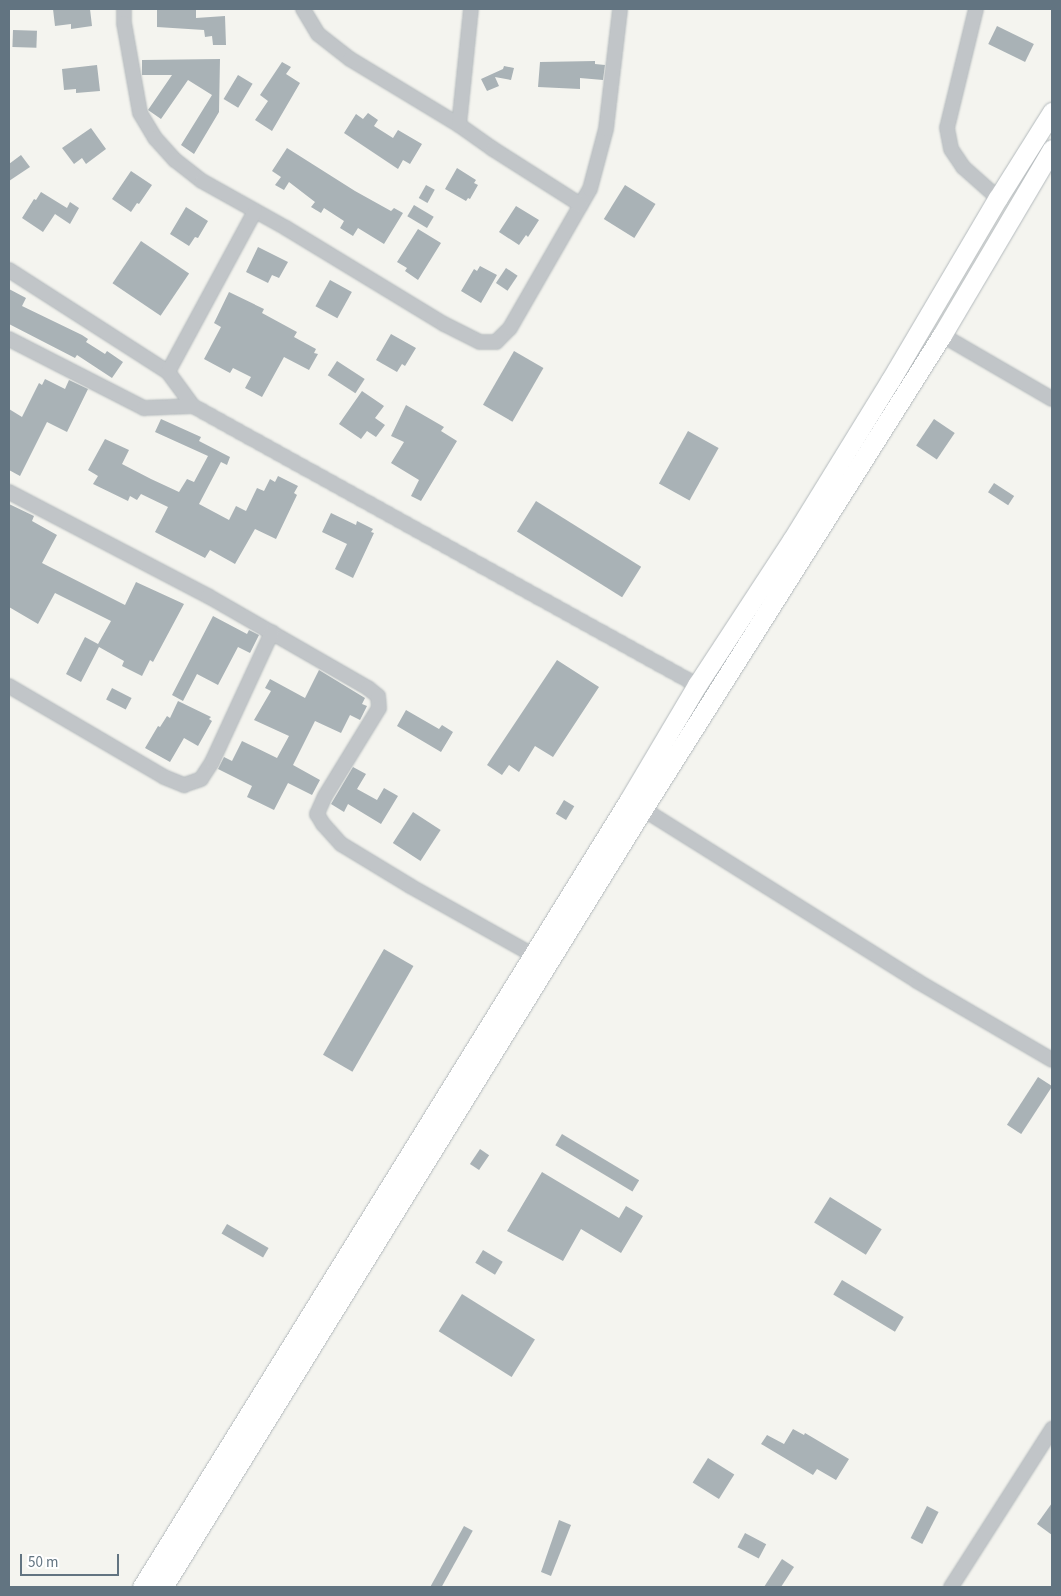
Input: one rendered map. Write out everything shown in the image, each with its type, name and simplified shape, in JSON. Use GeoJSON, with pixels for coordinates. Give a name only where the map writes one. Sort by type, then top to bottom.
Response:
{"type":"FeatureCollection","features":[{"type":"Feature","properties":{"kind":"street"},"geometry":{"type":"LineString","coordinates":[[124,9],[124,23],[140,113],[155,138],[175,160],[202,181],[444,324],[480,342],[496,342],[510,328],[590,189],[606,129],[620,9]]}},
{"type":"Feature","properties":{"kind":"street"},"geometry":{"type":"LineString","coordinates":[[303,9],[318,34],[350,58],[460,125],[494,149],[581,204]]}},
{"type":"Feature","properties":{"kind":"street"},"geometry":{"type":"LineString","coordinates":[[460,125],[471,9]]}},
{"type":"Feature","properties":{"kind":"street"},"geometry":{"type":"LineString","coordinates":[[976,9],[947,128],[951,149],[963,168],[998,198]]}},
{"type":"Feature","properties":{"kind":"street"},"geometry":{"type":"LineString","coordinates":[[142,1587],[533,955],[697,685],[792,540],[875,406],[952,279],[998,198],[1052,112]]}},
{"type":"Feature","properties":{"kind":"street"},"geometry":{"type":"LineString","coordinates":[[163,1587],[643,809],[942,334],[1052,149]]}},
{"type":"Feature","properties":{"kind":"street"},"geometry":{"type":"LineString","coordinates":[[168,372],[255,211]]}},
{"type":"Feature","properties":{"kind":"street"},"geometry":{"type":"LineString","coordinates":[[9,270],[168,372],[193,406],[697,685]]}},
{"type":"Feature","properties":{"kind":"street"},"geometry":{"type":"LineString","coordinates":[[942,334],[1052,399]]}},
{"type":"Feature","properties":{"kind":"street"},"geometry":{"type":"LineString","coordinates":[[9,339],[144,408],[193,406]]}},
{"type":"Feature","properties":{"kind":"street"},"geometry":{"type":"LineString","coordinates":[[9,492],[208,596],[368,688],[378,696],[379,708],[325,796],[317,814],[323,824],[341,844],[379,868],[533,955]]}},
{"type":"Feature","properties":{"kind":"street"},"geometry":{"type":"LineString","coordinates":[[9,686],[114,748],[184,785],[201,779],[212,762],[272,632]]}},
{"type":"Feature","properties":{"kind":"street"},"geometry":{"type":"LineString","coordinates":[[643,809],[916,981],[1052,1060]]}},
{"type":"Feature","properties":{"kind":"street"},"geometry":{"type":"LineString","coordinates":[[951,1587],[1052,1429]]}},
{"type":"Feature","properties":{"kind":"building"},"geometry":{"type":"Polygon","coordinates":[[[53,9],[90,9],[92,26],[71,29],[71,24],[55,26],[53,9]]]}},
{"type":"Feature","properties":{"kind":"building"},"geometry":{"type":"Polygon","coordinates":[[[157,9],[196,9],[196,18],[225,16],[226,45],[213,45],[212,36],[205,37],[204,30],[157,27],[157,9]]]}},
{"type":"Feature","properties":{"kind":"building"},"geometry":{"type":"Polygon","coordinates":[[[997,26],[1034,44],[1025,62],[988,44],[997,26]]]}},
{"type":"Feature","properties":{"kind":"building"},"geometry":{"type":"Polygon","coordinates":[[[13,30],[37,31],[36,48],[12,47],[13,30]]]}},
{"type":"Feature","properties":{"kind":"building"},"geometry":{"type":"Polygon","coordinates":[[[220,59],[219,112],[194,154],[181,145],[212,95],[188,80],[161,119],[148,110],[172,75],[142,75],[142,60],[220,59]]]}},
{"type":"Feature","properties":{"kind":"building"},"geometry":{"type":"Polygon","coordinates":[[[595,61],[595,64],[605,65],[603,80],[580,78],[580,89],[538,87],[540,62],[595,61]]]}},
{"type":"Feature","properties":{"kind":"building"},"geometry":{"type":"Polygon","coordinates":[[[282,62],[291,67],[286,74],[300,83],[272,131],[255,120],[268,101],[260,95],[282,62]]]}},
{"type":"Feature","properties":{"kind":"building"},"geometry":{"type":"Polygon","coordinates":[[[97,65],[100,91],[76,93],[76,89],[64,90],[62,69],[97,65]]]}},
{"type":"Feature","properties":{"kind":"building"},"geometry":{"type":"Polygon","coordinates":[[[504,66],[514,68],[511,80],[495,77],[499,86],[487,91],[481,79],[503,69],[504,66]]]}},
{"type":"Feature","properties":{"kind":"building"},"geometry":{"type":"Polygon","coordinates":[[[238,75],[253,84],[238,108],[224,99],[238,75]]]}},
{"type":"Feature","properties":{"kind":"building"},"geometry":{"type":"Polygon","coordinates":[[[368,113],[378,120],[374,126],[393,138],[398,130],[422,144],[410,164],[403,160],[398,169],[344,133],[356,114],[363,119],[368,113]]]}},
{"type":"Feature","properties":{"kind":"building"},"geometry":{"type":"Polygon","coordinates":[[[91,128],[106,149],[86,164],[82,158],[74,164],[62,148],[91,128]]]}},
{"type":"Feature","properties":{"kind":"building"},"geometry":{"type":"Polygon","coordinates":[[[287,148],[355,191],[391,211],[394,208],[403,213],[384,244],[358,228],[353,236],[340,228],[344,221],[324,208],[321,213],[311,207],[315,202],[289,182],[284,190],[275,185],[281,177],[272,171],[287,148]]]}},
{"type":"Feature","properties":{"kind":"building"},"geometry":{"type":"Polygon","coordinates":[[[21,155],[30,167],[9,181],[9,164],[21,155]]]}},
{"type":"Feature","properties":{"kind":"building"},"geometry":{"type":"Polygon","coordinates":[[[457,168],[476,180],[474,183],[478,185],[470,199],[468,198],[466,201],[445,189],[457,168]]]}},
{"type":"Feature","properties":{"kind":"building"},"geometry":{"type":"Polygon","coordinates":[[[131,171],[152,185],[131,212],[112,199],[131,171]]]}},
{"type":"Feature","properties":{"kind":"building"},"geometry":{"type":"Polygon","coordinates":[[[426,185],[435,190],[427,203],[419,198],[426,185]]]}},
{"type":"Feature","properties":{"kind":"building"},"geometry":{"type":"Polygon","coordinates":[[[625,185],[656,204],[634,238],[604,219],[625,185]]]}},
{"type":"Feature","properties":{"kind":"building"},"geometry":{"type":"Polygon","coordinates":[[[41,192],[67,208],[70,202],[79,208],[70,224],[55,214],[43,232],[22,218],[34,199],[36,200],[41,192]]]}},
{"type":"Feature","properties":{"kind":"building"},"geometry":{"type":"Polygon","coordinates":[[[414,205],[434,217],[427,228],[407,216],[414,205]]]}},
{"type":"Feature","properties":{"kind":"building"},"geometry":{"type":"Polygon","coordinates":[[[516,206],[539,220],[528,237],[526,235],[519,245],[499,232],[516,206]]]}},
{"type":"Feature","properties":{"kind":"building"},"geometry":{"type":"Polygon","coordinates":[[[186,207],[208,221],[198,238],[195,237],[189,246],[170,234],[186,207]]]}},
{"type":"Feature","properties":{"kind":"building"},"geometry":{"type":"Polygon","coordinates":[[[418,229],[441,243],[418,280],[405,271],[407,268],[397,262],[418,229]]]}},
{"type":"Feature","properties":{"kind":"building"},"geometry":{"type":"Polygon","coordinates":[[[141,241],[189,273],[161,316],[112,283],[141,241]]]}},
{"type":"Feature","properties":{"kind":"building"},"geometry":{"type":"Polygon","coordinates":[[[258,247],[288,262],[279,278],[272,275],[268,283],[246,272],[258,247]]]}},
{"type":"Feature","properties":{"kind":"building"},"geometry":{"type":"Polygon","coordinates":[[[480,266],[497,275],[481,303],[461,291],[474,269],[477,271],[480,266]]]}},
{"type":"Feature","properties":{"kind":"building"},"geometry":{"type":"Polygon","coordinates":[[[506,268],[518,276],[508,291],[496,283],[506,268]]]}},
{"type":"Feature","properties":{"kind":"building"},"geometry":{"type":"Polygon","coordinates":[[[330,280],[352,292],[337,318],[315,306],[330,280]]]}},
{"type":"Feature","properties":{"kind":"building"},"geometry":{"type":"Polygon","coordinates":[[[9,289],[26,298],[22,306],[82,335],[88,339],[86,342],[105,354],[107,351],[123,362],[112,378],[77,355],[75,358],[9,324],[9,289]]]}},
{"type":"Feature","properties":{"kind":"building"},"geometry":{"type":"Polygon","coordinates":[[[229,292],[264,309],[262,313],[297,332],[294,337],[316,349],[314,353],[318,354],[309,370],[284,357],[262,397],[245,388],[251,377],[233,368],[230,373],[204,359],[221,327],[214,323],[229,292]]]}},
{"type":"Feature","properties":{"kind":"building"},"geometry":{"type":"Polygon","coordinates":[[[391,334],[416,348],[405,366],[402,364],[397,372],[376,360],[391,334]]]}},
{"type":"Feature","properties":{"kind":"building"},"geometry":{"type":"Polygon","coordinates":[[[514,351],[543,368],[512,422],[483,405],[514,351]]]}},
{"type":"Feature","properties":{"kind":"building"},"geometry":{"type":"Polygon","coordinates":[[[337,361],[365,379],[355,393],[328,375],[337,361]]]}},
{"type":"Feature","properties":{"kind":"building"},"geometry":{"type":"Polygon","coordinates":[[[45,379],[65,389],[69,380],[88,389],[67,432],[47,422],[20,476],[9,470],[9,409],[22,417],[39,383],[42,385],[45,379]]]}},
{"type":"Feature","properties":{"kind":"building"},"geometry":{"type":"Polygon","coordinates":[[[362,391],[384,406],[375,418],[385,425],[376,437],[367,431],[361,439],[339,424],[362,391]]]}},
{"type":"Feature","properties":{"kind":"building"},"geometry":{"type":"Polygon","coordinates":[[[406,405],[444,427],[441,431],[457,441],[421,501],[411,496],[419,480],[391,463],[404,442],[391,436],[406,405]]]}},
{"type":"Feature","properties":{"kind":"building"},"geometry":{"type":"Polygon","coordinates":[[[161,419],[201,437],[199,441],[230,457],[227,465],[221,462],[199,504],[229,520],[236,506],[246,511],[257,488],[264,491],[270,479],[275,482],[278,476],[298,486],[294,493],[297,495],[276,539],[255,529],[235,564],[210,550],[205,558],[155,532],[168,507],[141,494],[137,500],[130,496],[128,501],[93,484],[98,476],[88,470],[105,439],[129,450],[122,464],[151,479],[179,492],[187,479],[194,482],[208,456],[155,432],[161,419]]]}},
{"type":"Feature","properties":{"kind":"building"},"geometry":{"type":"Polygon","coordinates":[[[934,419],[955,433],[937,460],[916,446],[934,419]]]}},
{"type":"Feature","properties":{"kind":"building"},"geometry":{"type":"Polygon","coordinates":[[[688,431],[719,448],[690,500],[659,483],[688,431]]]}},
{"type":"Feature","properties":{"kind":"building"},"geometry":{"type":"Polygon","coordinates":[[[994,483],[1014,496],[1008,505],[988,492],[994,483]]]}},
{"type":"Feature","properties":{"kind":"building"},"geometry":{"type":"Polygon","coordinates":[[[536,501],[641,567],[622,597],[517,532],[536,501]]]}},
{"type":"Feature","properties":{"kind":"building"},"geometry":{"type":"Polygon","coordinates":[[[9,504],[34,516],[32,521],[57,535],[42,563],[125,605],[136,582],[184,604],[153,662],[150,660],[142,676],[122,666],[124,661],[99,647],[81,682],[66,674],[85,637],[98,644],[111,621],[55,593],[38,624],[9,607],[9,504]]]}},
{"type":"Feature","properties":{"kind":"building"},"geometry":{"type":"Polygon","coordinates":[[[331,513],[356,525],[357,521],[373,529],[371,532],[374,533],[353,578],[335,569],[347,544],[322,532],[331,513]]]}},
{"type":"Feature","properties":{"kind":"building"},"geometry":{"type":"Polygon","coordinates":[[[213,616],[247,634],[249,630],[259,635],[250,653],[238,647],[218,685],[197,674],[183,701],[172,695],[213,616]]]}},
{"type":"Feature","properties":{"kind":"building"},"geometry":{"type":"Polygon","coordinates":[[[557,660],[599,687],[553,757],[535,746],[519,772],[509,765],[502,775],[487,765],[557,660]]]}},
{"type":"Feature","properties":{"kind":"building"},"geometry":{"type":"Polygon","coordinates":[[[319,670],[365,698],[362,704],[367,706],[360,720],[350,715],[341,733],[315,721],[293,765],[320,780],[312,795],[288,783],[274,810],[247,797],[252,786],[218,769],[224,757],[232,761],[242,741],[277,758],[289,736],[254,720],[271,691],[265,688],[270,679],[305,698],[319,670]]]}},
{"type":"Feature","properties":{"kind":"building"},"geometry":{"type":"Polygon","coordinates":[[[112,688],[132,698],[126,710],[106,700],[112,688]]]}},
{"type":"Feature","properties":{"kind":"building"},"geometry":{"type":"Polygon","coordinates":[[[178,701],[211,717],[209,719],[212,721],[198,746],[184,738],[170,762],[145,748],[158,726],[160,727],[167,716],[170,718],[178,701]]]}},
{"type":"Feature","properties":{"kind":"building"},"geometry":{"type":"Polygon","coordinates":[[[406,710],[439,729],[442,725],[453,732],[441,752],[397,726],[406,710]]]}},
{"type":"Feature","properties":{"kind":"building"},"geometry":{"type":"Polygon","coordinates":[[[353,767],[366,774],[357,789],[377,800],[384,788],[398,796],[381,824],[348,804],[344,812],[331,804],[353,767]]]}},
{"type":"Feature","properties":{"kind":"building"},"geometry":{"type":"Polygon","coordinates":[[[564,800],[574,806],[566,820],[556,814],[564,800]]]}},
{"type":"Feature","properties":{"kind":"building"},"geometry":{"type":"Polygon","coordinates":[[[413,812],[441,830],[421,861],[393,843],[413,812]]]}},
{"type":"Feature","properties":{"kind":"building"},"geometry":{"type":"Polygon","coordinates":[[[384,949],[413,966],[352,1072],[323,1055],[384,949]]]}},
{"type":"Feature","properties":{"kind":"building"},"geometry":{"type":"Polygon","coordinates":[[[1038,1077],[1052,1087],[1021,1134],[1007,1125],[1038,1077]]]}},
{"type":"Feature","properties":{"kind":"building"},"geometry":{"type":"Polygon","coordinates":[[[562,1134],[639,1180],[632,1191],[555,1145],[562,1134]]]}},
{"type":"Feature","properties":{"kind":"building"},"geometry":{"type":"Polygon","coordinates":[[[480,1149],[489,1155],[479,1170],[470,1164],[480,1149]]]}},
{"type":"Feature","properties":{"kind":"building"},"geometry":{"type":"Polygon","coordinates":[[[542,1172],[619,1218],[626,1206],[643,1216],[621,1253],[581,1229],[563,1261],[507,1231],[542,1172]]]}},
{"type":"Feature","properties":{"kind":"building"},"geometry":{"type":"Polygon","coordinates":[[[830,1197],[882,1229],[866,1255],[814,1222],[830,1197]]]}},
{"type":"Feature","properties":{"kind":"building"},"geometry":{"type":"Polygon","coordinates":[[[227,1224],[269,1248],[263,1258],[222,1234],[227,1224]]]}},
{"type":"Feature","properties":{"kind":"building"},"geometry":{"type":"Polygon","coordinates":[[[483,1250],[503,1262],[495,1275],[475,1263],[483,1250]]]}},
{"type":"Feature","properties":{"kind":"building"},"geometry":{"type":"Polygon","coordinates":[[[842,1280],[904,1317],[895,1332],[833,1295],[842,1280]]]}},
{"type":"Feature","properties":{"kind":"building"},"geometry":{"type":"Polygon","coordinates":[[[462,1294],[535,1340],[512,1377],[439,1331],[462,1294]]]}},
{"type":"Feature","properties":{"kind":"building"},"geometry":{"type":"Polygon","coordinates":[[[793,1429],[804,1435],[805,1433],[849,1459],[836,1480],[817,1469],[813,1475],[761,1444],[767,1435],[784,1444],[793,1429]]]}},
{"type":"Feature","properties":{"kind":"building"},"geometry":{"type":"Polygon","coordinates":[[[708,1458],[734,1474],[719,1499],[693,1483],[708,1458]]]}},
{"type":"Feature","properties":{"kind":"building"},"geometry":{"type":"Polygon","coordinates":[[[1052,1503],[1052,1535],[1037,1524],[1052,1503]]]}},
{"type":"Feature","properties":{"kind":"building"},"geometry":{"type":"Polygon","coordinates":[[[927,1506],[939,1512],[922,1544],[911,1538],[927,1506]]]}},
{"type":"Feature","properties":{"kind":"building"},"geometry":{"type":"Polygon","coordinates":[[[559,1520],[571,1525],[551,1576],[541,1572],[559,1520]]]}},
{"type":"Feature","properties":{"kind":"building"},"geometry":{"type":"Polygon","coordinates":[[[464,1526],[473,1531],[442,1587],[430,1587],[464,1526]]]}},
{"type":"Feature","properties":{"kind":"building"},"geometry":{"type":"Polygon","coordinates":[[[745,1533],[766,1544],[759,1558],[737,1547],[745,1533]]]}},
{"type":"Feature","properties":{"kind":"building"},"geometry":{"type":"Polygon","coordinates":[[[782,1559],[794,1567],[781,1587],[764,1587],[782,1559]]]}}]}
